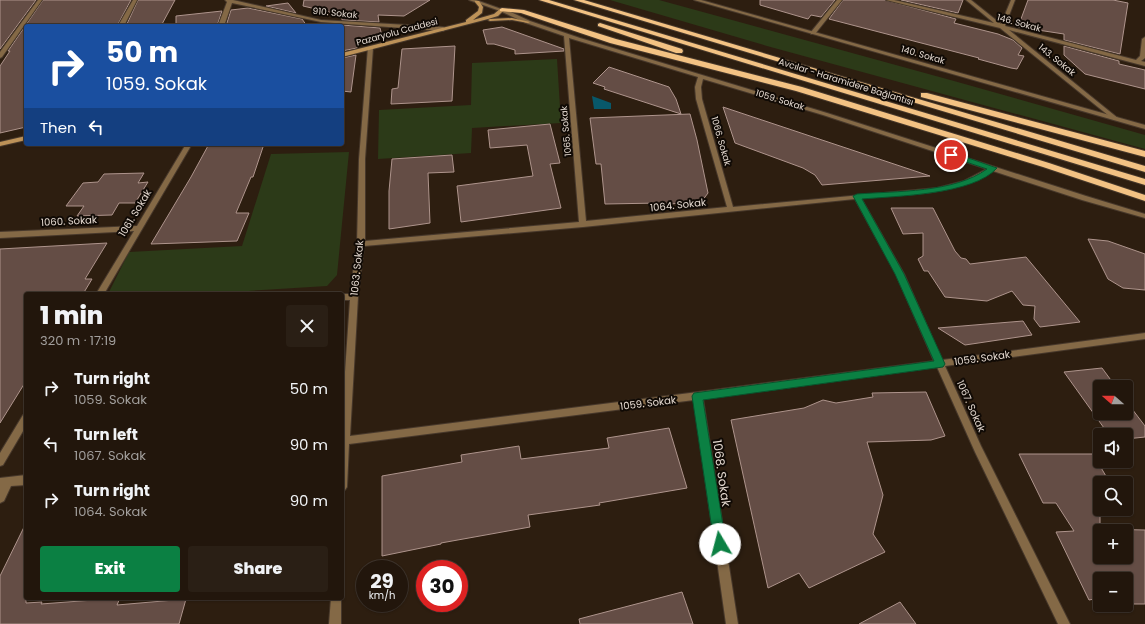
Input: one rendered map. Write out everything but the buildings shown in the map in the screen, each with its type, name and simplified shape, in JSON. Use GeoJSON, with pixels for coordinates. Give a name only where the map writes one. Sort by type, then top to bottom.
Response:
{"type":"FeatureCollection","features":[{"type":"Feature","properties":{"kind":"highway","name":"Avcılar - Haramidere Bağlantısı"},"geometry":{"type":"LineString","coordinates":[[542,0],[1145,182]]}},
{"type":"Feature","properties":{"kind":"highway","name":"Avcılar - Haramidere Bağlantısı"},"geometry":{"type":"LineString","coordinates":[[577,0],[1145,169]]}},
{"type":"Feature","properties":{"kind":"highway"},"geometry":{"type":"LineString","coordinates":[[554,4],[583,19],[616,31],[782,82],[799,89]]}},
{"type":"Feature","properties":{"kind":"highway"},"geometry":{"type":"LineString","coordinates":[[502,10],[527,13],[621,43],[799,89],[1145,195]]}},
{"type":"Feature","properties":{"kind":"highway"},"geometry":{"type":"LineString","coordinates":[[741,49],[761,51],[813,63],[1036,126],[1145,154]]}},
{"type":"Feature","properties":{"kind":"highway"},"geometry":{"type":"LineString","coordinates":[[1097,181],[1145,198]]}},
{"type":"Feature","properties":{"kind":"main road"},"geometry":{"type":"LineString","coordinates":[[456,25],[468,21],[480,12],[481,7],[477,2]]}},
{"type":"Feature","properties":{"kind":"main road"},"geometry":{"type":"LineString","coordinates":[[456,25],[496,15],[502,10]]}},
{"type":"Feature","properties":{"kind":"main road"},"geometry":{"type":"LineString","coordinates":[[456,25],[496,19],[512,19],[528,22]]}},
{"type":"Feature","properties":{"kind":"main road","name":"Pazaryolu Caddesi"},"geometry":{"type":"LineString","coordinates":[[344,54],[456,25]]}},
{"type":"Feature","properties":{"kind":"main road"},"geometry":{"type":"LineString","coordinates":[[0,144],[24,138]]}},
{"type":"Feature","properties":{"kind":"street"},"geometry":{"type":"LineString","coordinates":[[0,56],[40,0]]}},
{"type":"Feature","properties":{"kind":"street"},"geometry":{"type":"LineString","coordinates":[[122,24],[135,0]]}},
{"type":"Feature","properties":{"kind":"street"},"geometry":{"type":"LineString","coordinates":[[222,24],[228,0]]}},
{"type":"Feature","properties":{"kind":"street","name":"910. Sokak"},"geometry":{"type":"LineString","coordinates":[[228,0],[321,21],[443,29]]}},
{"type":"Feature","properties":{"kind":"street"},"geometry":{"type":"LineString","coordinates":[[471,0],[502,10]]}},
{"type":"Feature","properties":{"kind":"street"},"geometry":{"type":"LineString","coordinates":[[486,0],[497,4],[502,10]]}},
{"type":"Feature","properties":{"kind":"street","name":"140. Sokak"},"geometry":{"type":"LineString","coordinates":[[696,0],[1145,127]]}},
{"type":"Feature","properties":{"kind":"street"},"geometry":{"type":"LineString","coordinates":[[813,33],[840,0]]}},
{"type":"Feature","properties":{"kind":"street","name":"146. Sokak"},"geometry":{"type":"LineString","coordinates":[[888,0],[1002,27],[1145,64]]}},
{"type":"Feature","properties":{"kind":"street","name":"143. Sokak"},"geometry":{"type":"LineString","coordinates":[[968,0],[1116,119]]}},
{"type":"Feature","properties":{"kind":"street"},"geometry":{"type":"LineString","coordinates":[[1002,27],[1013,0]]}},
{"type":"Feature","properties":{"kind":"street","name":"1059. Sokak"},"geometry":{"type":"LineString","coordinates":[[502,10],[528,22],[566,35],[818,112],[1145,216]]}},
{"type":"Feature","properties":{"kind":"street"},"geometry":{"type":"LineString","coordinates":[[312,24],[313,19]]}},
{"type":"Feature","properties":{"kind":"street","name":"1065. Sokak"},"geometry":{"type":"LineString","coordinates":[[566,35],[583,225]]}},
{"type":"Feature","properties":{"kind":"street"},"geometry":{"type":"LineString","coordinates":[[1137,62],[1143,57],[1145,39]]}},
{"type":"Feature","properties":{"kind":"street","name":"1063. Sokak"},"geometry":{"type":"LineString","coordinates":[[344,428],[354,297],[361,244],[362,159],[370,48]]}},
{"type":"Feature","properties":{"kind":"street","name":"1066. Sokak"},"geometry":{"type":"LineString","coordinates":[[701,76],[698,87],[699,98],[731,210]]}},
{"type":"Feature","properties":{"kind":"street","name":"1061. Sokak"},"geometry":{"type":"LineString","coordinates":[[101,292],[188,146]]}},
{"type":"Feature","properties":{"kind":"street","name":"1064. Sokak"},"geometry":{"type":"LineString","coordinates":[[361,244],[583,225],[857,196],[931,190],[963,184],[980,178],[993,168]]}},
{"type":"Feature","properties":{"kind":"street","name":"1067. Sokak"},"geometry":{"type":"LineString","coordinates":[[857,196],[900,274],[978,449],[1064,624]]}},
{"type":"Feature","properties":{"kind":"street","name":"1060. Sokak"},"geometry":{"type":"LineString","coordinates":[[0,235],[139,228]]}},
{"type":"Feature","properties":{"kind":"street"},"geometry":{"type":"LineString","coordinates":[[344,297],[354,297]]}},
{"type":"Feature","properties":{"kind":"street","name":"1059. Sokak"},"geometry":{"type":"LineString","coordinates":[[344,441],[698,396],[1145,336]]}},
{"type":"Feature","properties":{"kind":"street","name":"1068. Sokak"},"geometry":{"type":"LineString","coordinates":[[698,396],[732,624]]}},
{"type":"Feature","properties":{"kind":"street"},"geometry":{"type":"LineString","coordinates":[[0,462],[24,421]]}},
{"type":"Feature","properties":{"kind":"street"},"geometry":{"type":"LineString","coordinates":[[0,498],[4,483],[24,480]]}},
{"type":"Feature","properties":{"kind":"street"},"geometry":{"type":"LineString","coordinates":[[335,624],[336,600]]}},
{"type":"Feature","properties":{"kind":"green space"},"geometry":{"type":"Polygon","coordinates":[[[610,0],[659,0],[954,81],[1145,135],[1145,149],[767,46],[610,0]]]}},
{"type":"Feature","properties":{"kind":"green space"},"geometry":{"type":"Polygon","coordinates":[[[557,59],[561,123],[472,128],[471,153],[378,159],[379,110],[471,105],[472,63],[557,59]]]}},
{"type":"Feature","properties":{"kind":"green space"},"geometry":{"type":"Polygon","coordinates":[[[349,152],[337,275],[327,286],[232,292],[109,292],[129,252],[242,246],[271,154],[349,152]]]}},
{"type":"Feature","properties":{"kind":"water"},"geometry":{"type":"Polygon","coordinates":[[[592,96],[611,103],[611,109],[594,109],[592,96]]]}},
{"type":"Feature","properties":{"kind":"route"},"geometry":{"type":"LineString","coordinates":[[720,544],[698,396],[940,364],[900,274],[857,196],[931,190],[963,184],[980,178],[993,168],[951,155]]}}]}
